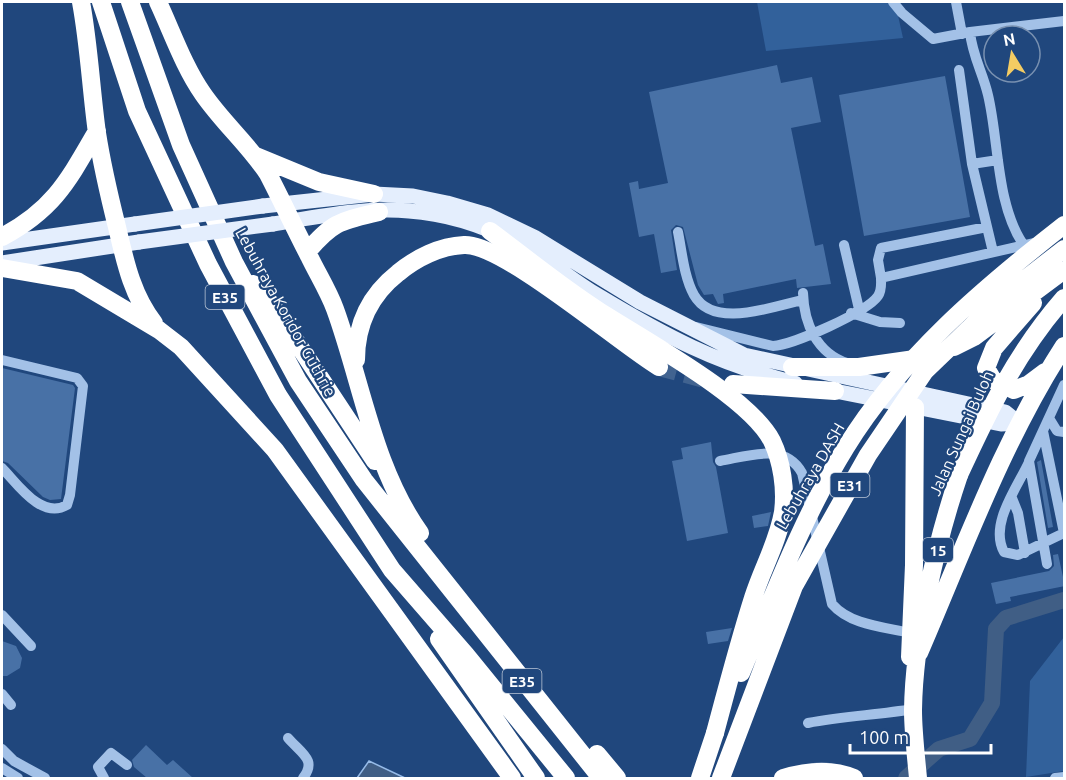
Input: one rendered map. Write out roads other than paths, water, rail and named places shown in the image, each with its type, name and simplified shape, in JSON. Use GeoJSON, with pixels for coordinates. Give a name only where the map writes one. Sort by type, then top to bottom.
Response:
{"type":"FeatureCollection","features":[{"type":"Feature","properties":{"kind":"highway"},"geometry":{"type":"LineString","coordinates":[[81,2],[90,51],[97,131],[126,225],[121,245],[135,292],[144,311],[159,330]]}},
{"type":"Feature","properties":{"kind":"highway","name":"E35"},"geometry":{"type":"LineString","coordinates":[[101,2],[137,111],[208,264],[278,395],[392,570],[466,655],[566,778]]}},
{"type":"Feature","properties":{"kind":"highway","name":"Lebuhraya Koridor Guthrie"},"geometry":{"type":"LineString","coordinates":[[130,2],[177,134],[234,262],[298,381],[364,480],[601,778]]}},
{"type":"Feature","properties":{"kind":"highway"},"geometry":{"type":"LineString","coordinates":[[158,2],[201,91],[225,125],[256,156],[283,204],[334,306],[356,370],[371,428],[406,513]]}},
{"type":"Feature","properties":{"kind":"highway"},"geometry":{"type":"LineString","coordinates":[[2,237],[28,222],[57,197],[97,131]]}},
{"type":"Feature","properties":{"kind":"highway"},"geometry":{"type":"LineString","coordinates":[[256,156],[319,182],[374,194]]}},
{"type":"Feature","properties":{"kind":"highway"},"geometry":{"type":"LineString","coordinates":[[307,252],[328,228],[338,222],[379,212]]}},
{"type":"Feature","properties":{"kind":"highway","name":"Lebuhraya DASH"},"geometry":{"type":"LineString","coordinates":[[699,778],[715,733],[796,540],[846,446],[906,366],[991,282],[1065,225]]}},
{"type":"Feature","properties":{"kind":"highway"},"geometry":{"type":"LineString","coordinates":[[490,231],[593,308],[729,396],[755,419],[771,441],[780,466],[784,490],[783,513],[754,595],[715,733]]}},
{"type":"Feature","properties":{"kind":"highway"},"geometry":{"type":"LineString","coordinates":[[356,370],[356,346],[360,327],[370,304],[384,285],[423,256],[465,244],[481,248],[514,263],[659,367]]}},
{"type":"Feature","properties":{"kind":"highway","name":"E31"},"geometry":{"type":"LineString","coordinates":[[721,778],[794,586],[868,455],[925,371],[1001,298],[1065,249]]}},
{"type":"Feature","properties":{"kind":"highway"},"geometry":{"type":"LineString","coordinates":[[234,262],[272,304],[434,554],[617,778]]}},
{"type":"Feature","properties":{"kind":"highway"},"geometry":{"type":"LineString","coordinates":[[2,268],[77,282],[159,330],[181,347],[265,436],[512,778]]}},
{"type":"Feature","properties":{"kind":"highway"},"geometry":{"type":"LineString","coordinates":[[1053,364],[1042,376],[1014,390],[993,380],[986,368],[994,348],[1059,275]]}},
{"type":"Feature","properties":{"kind":"highway"},"geometry":{"type":"LineString","coordinates":[[792,367],[859,367],[918,360],[949,350],[974,337],[1059,275]]}},
{"type":"Feature","properties":{"kind":"highway","name":"Jalan Sungai Buloh"},"geometry":{"type":"LineString","coordinates":[[918,778],[913,716],[919,653],[936,555],[959,476],[1007,376],[1029,341],[1065,298]]}},
{"type":"Feature","properties":{"kind":"highway"},"geometry":{"type":"LineString","coordinates":[[919,653],[983,499],[1019,423],[1065,346]]}},
{"type":"Feature","properties":{"kind":"highway"},"geometry":{"type":"LineString","coordinates":[[733,384],[835,391]]}},
{"type":"Feature","properties":{"kind":"highway"},"geometry":{"type":"LineString","coordinates":[[915,407],[914,565],[910,668],[916,685]]}},
{"type":"Feature","properties":{"kind":"highway"},"geometry":{"type":"LineString","coordinates":[[392,570],[536,778]]}},
{"type":"Feature","properties":{"kind":"highway"},"geometry":{"type":"LineString","coordinates":[[783,778],[804,772],[815,772],[854,778]]}},
{"type":"Feature","properties":{"kind":"main road"},"geometry":{"type":"LineString","coordinates":[[2,243],[263,206],[374,194],[413,196],[488,214],[534,237],[640,302],[744,355],[1005,412],[1019,423]]}},
{"type":"Feature","properties":{"kind":"main road"},"geometry":{"type":"LineString","coordinates":[[2,263],[273,224],[407,210],[432,214],[490,231],[533,252],[595,294],[684,346],[736,368],[835,391],[1001,424],[1019,423]]}},
{"type":"Feature","properties":{"kind":"street"},"geometry":{"type":"LineString","coordinates":[[893,2],[902,13],[933,39],[1065,21]]}},
{"type":"Feature","properties":{"kind":"street"},"geometry":{"type":"LineString","coordinates":[[956,2],[989,96],[998,160],[1010,218],[1023,244]]}},
{"type":"Feature","properties":{"kind":"street"},"geometry":{"type":"LineString","coordinates":[[959,70],[972,164],[993,252]]}},
{"type":"Feature","properties":{"kind":"street"},"geometry":{"type":"LineString","coordinates":[[972,164],[998,160]]}},
{"type":"Feature","properties":{"kind":"street"},"geometry":{"type":"LineString","coordinates":[[880,278],[1023,244],[1037,243],[1065,225]]}},
{"type":"Feature","properties":{"kind":"street"},"geometry":{"type":"LineString","coordinates":[[684,326],[709,329],[773,346],[812,334],[877,297],[881,290],[878,260],[881,248],[987,226]]}},
{"type":"Feature","properties":{"kind":"street"},"geometry":{"type":"LineString","coordinates":[[678,232],[689,283],[695,297],[709,309],[716,312],[739,313],[803,296],[812,334],[829,356],[859,367]]}},
{"type":"Feature","properties":{"kind":"street"},"geometry":{"type":"LineString","coordinates":[[844,245],[855,311]]}},
{"type":"Feature","properties":{"kind":"street"},"geometry":{"type":"LineString","coordinates":[[855,311],[880,322],[900,322]]}},
{"type":"Feature","properties":{"kind":"street"},"geometry":{"type":"LineString","coordinates":[[2,360],[77,378],[82,386],[70,495],[67,504],[56,508],[34,502],[2,468]]}},
{"type":"Feature","properties":{"kind":"street"},"geometry":{"type":"LineString","coordinates":[[1043,431],[1064,533],[1044,541],[1025,553],[1018,555],[1004,552],[999,543],[1002,519],[1049,418],[1065,385]]}},
{"type":"Feature","properties":{"kind":"street"},"geometry":{"type":"LineString","coordinates":[[1049,418],[1057,431],[1065,432]]}},
{"type":"Feature","properties":{"kind":"street"},"geometry":{"type":"LineString","coordinates":[[720,461],[772,453],[791,458],[802,473],[832,604],[839,613],[851,619],[910,633]]}},
{"type":"Feature","properties":{"kind":"street"},"geometry":{"type":"LineString","coordinates":[[1029,461],[1047,564]]}},
{"type":"Feature","properties":{"kind":"street"},"geometry":{"type":"LineString","coordinates":[[1012,498],[1018,513],[1025,553]]}},
{"type":"Feature","properties":{"kind":"street"},"geometry":{"type":"LineString","coordinates":[[2,615],[31,646]]}},
{"type":"Feature","properties":{"kind":"street"},"geometry":{"type":"LineString","coordinates":[[2,694],[11,705]]}},
{"type":"Feature","properties":{"kind":"street"},"geometry":{"type":"LineString","coordinates":[[808,723],[842,716],[913,716]]}},
{"type":"Feature","properties":{"kind":"street"},"geometry":{"type":"LineString","coordinates":[[288,738],[310,763],[310,770],[303,778]]}},
{"type":"Feature","properties":{"kind":"street"},"geometry":{"type":"LineString","coordinates":[[2,750],[14,761],[45,778]]}},
{"type":"Feature","properties":{"kind":"street"},"geometry":{"type":"LineString","coordinates":[[104,778],[98,767],[108,754],[111,753],[127,765]]}},
{"type":"Feature","properties":{"kind":"street"},"geometry":{"type":"LineString","coordinates":[[1055,778],[1065,777]]}},
{"type":"Feature","properties":{"kind":"waterway"},"geometry":{"type":"LineString","coordinates":[[906,778],[939,749],[970,739],[992,703],[996,629],[1006,618],[1064,600]]}},
{"type":"Feature","properties":{"kind":"tunnel"},"geometry":{"type":"LineString","coordinates":[[659,367],[708,380]]}}]}
